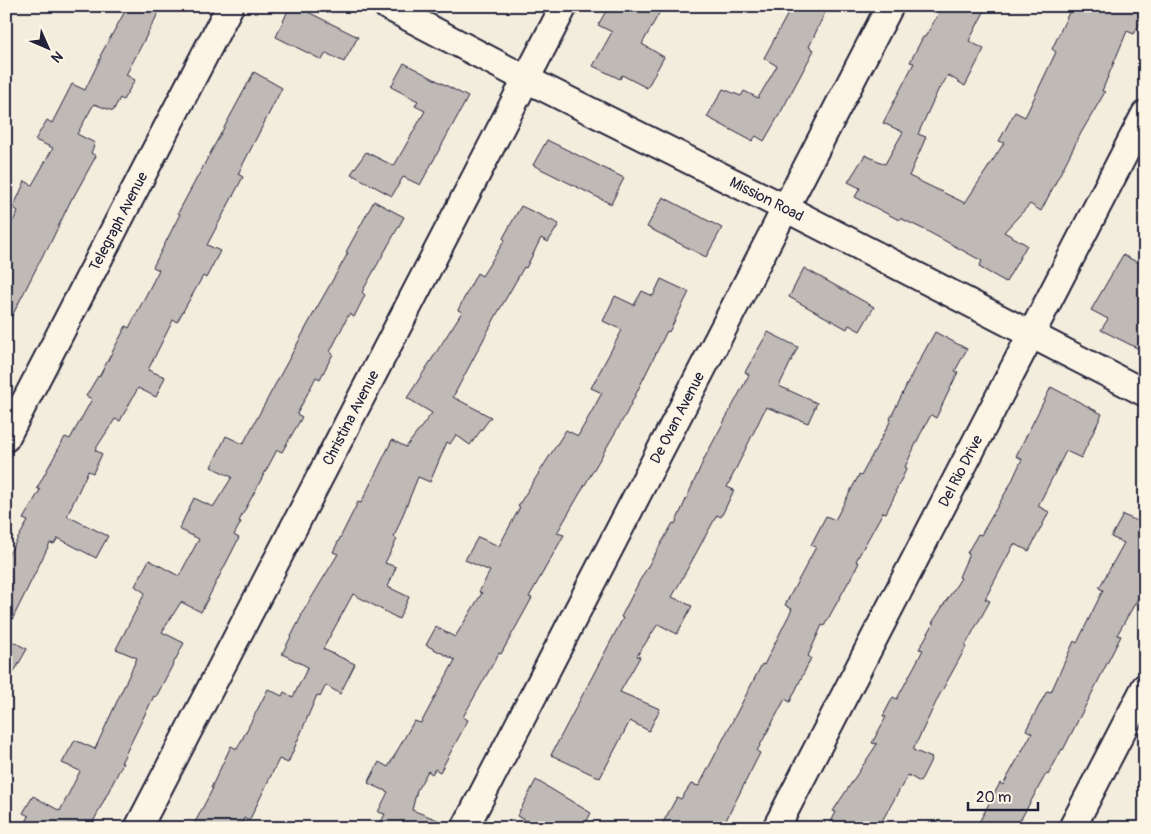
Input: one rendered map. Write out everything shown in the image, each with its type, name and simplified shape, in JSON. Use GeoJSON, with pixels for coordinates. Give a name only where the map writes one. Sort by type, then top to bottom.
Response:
{"type":"FeatureCollection","features":[{"type":"Feature","properties":{"kind":"street","name":"Telegraph Avenue"},"geometry":{"type":"LineString","coordinates":[[6,438],[230,6]]}},
{"type":"Feature","properties":{"kind":"street","name":"Mission Road"},"geometry":{"type":"LineString","coordinates":[[388,6],[526,79],[785,208],[1145,393]]}},
{"type":"Feature","properties":{"kind":"street","name":"Christina Avenue"},"geometry":{"type":"LineString","coordinates":[[138,828],[564,6]]}},
{"type":"Feature","properties":{"kind":"street","name":"De Ovan Avenue"},"geometry":{"type":"LineString","coordinates":[[464,828],[890,6]]}},
{"type":"Feature","properties":{"kind":"street","name":"Del Rio Drive"},"geometry":{"type":"LineString","coordinates":[[776,828],[1145,114]]}},
{"type":"Feature","properties":{"kind":"street"},"geometry":{"type":"LineString","coordinates":[[1072,828],[1145,687]]}},
{"type":"Feature","properties":{"kind":"building"},"geometry":{"type":"Polygon","coordinates":[[[128,6],[162,6],[126,75],[135,80],[123,100],[120,98],[113,111],[94,104],[77,134],[95,143],[91,153],[96,156],[72,198],[6,328],[6,235],[18,211],[13,208],[25,181],[32,185],[53,148],[35,140],[47,120],[52,123],[72,84],[85,90],[100,56],[128,6]]]}},
{"type":"Feature","properties":{"kind":"building"},"geometry":{"type":"Polygon","coordinates":[[[290,6],[296,6],[358,37],[344,62],[326,53],[322,60],[276,37],[290,6]]]}},
{"type":"Feature","properties":{"kind":"building"},"geometry":{"type":"Polygon","coordinates":[[[609,6],[663,6],[642,44],[664,57],[647,88],[622,75],[620,79],[593,66],[612,32],[598,25],[609,6]]]}},
{"type":"Feature","properties":{"kind":"building"},"geometry":{"type":"Polygon","coordinates":[[[792,6],[828,6],[809,47],[814,50],[782,110],[764,141],[756,136],[752,141],[707,117],[723,89],[741,96],[744,91],[758,98],[777,66],[764,58],[792,6]]]}},
{"type":"Feature","properties":{"kind":"building"},"geometry":{"type":"Polygon","coordinates":[[[943,6],[987,6],[969,41],[984,49],[965,86],[948,75],[939,88],[918,134],[926,137],[909,176],[965,203],[1004,143],[999,141],[1015,112],[1025,117],[1056,52],[1052,49],[1072,6],[1145,6],[1145,13],[1134,34],[1127,31],[1102,91],[1105,92],[1081,133],[1041,211],[1030,204],[1004,232],[1027,245],[1006,282],[979,267],[982,261],[925,230],[900,218],[899,220],[855,197],[860,188],[848,182],[865,155],[885,164],[903,132],[883,123],[914,63],[910,62],[943,6]]]}},
{"type":"Feature","properties":{"kind":"building"},"geometry":{"type":"Polygon","coordinates":[[[404,63],[468,97],[420,185],[403,177],[392,196],[351,174],[366,152],[394,166],[425,111],[415,106],[418,101],[391,87],[404,63]]]}},
{"type":"Feature","properties":{"kind":"building"},"geometry":{"type":"Polygon","coordinates":[[[254,72],[282,88],[238,174],[243,177],[207,245],[220,251],[206,278],[203,276],[177,322],[173,320],[148,370],[165,377],[156,397],[138,388],[120,421],[115,419],[95,450],[102,454],[93,473],[88,471],[67,516],[108,536],[96,558],[58,538],[54,544],[50,543],[6,632],[6,559],[28,521],[23,519],[40,490],[37,488],[65,437],[70,439],[92,399],[86,396],[99,377],[126,326],[129,328],[159,270],[153,267],[180,214],[178,213],[254,72]]]}},
{"type":"Feature","properties":{"kind":"building"},"geometry":{"type":"Polygon","coordinates":[[[547,140],[624,178],[611,204],[533,165],[547,140]]]}},
{"type":"Feature","properties":{"kind":"building"},"geometry":{"type":"Polygon","coordinates":[[[663,197],[722,228],[706,257],[647,227],[663,197]]]}},
{"type":"Feature","properties":{"kind":"building"},"geometry":{"type":"Polygon","coordinates":[[[374,201],[404,217],[362,292],[365,295],[354,317],[349,314],[330,352],[333,354],[320,379],[316,377],[297,414],[302,417],[282,452],[277,450],[239,521],[241,522],[234,535],[239,538],[201,612],[181,602],[162,632],[184,643],[156,697],[154,696],[121,763],[123,763],[91,826],[94,828],[23,828],[29,816],[23,813],[33,796],[60,811],[80,771],[62,763],[75,740],[95,749],[137,658],[116,649],[145,593],[135,586],[149,560],[179,576],[199,539],[179,529],[194,498],[213,507],[232,477],[211,467],[226,436],[243,444],[348,253],[346,252],[374,201]]]}},
{"type":"Feature","properties":{"kind":"building"},"geometry":{"type":"Polygon","coordinates":[[[521,206],[559,224],[548,242],[541,238],[526,268],[524,267],[497,314],[453,397],[491,417],[470,445],[456,435],[450,444],[447,442],[430,482],[418,477],[394,537],[397,539],[385,563],[396,567],[388,587],[409,597],[399,619],[353,594],[323,649],[355,664],[340,694],[326,685],[320,697],[317,695],[288,763],[279,759],[249,821],[244,818],[239,828],[192,828],[213,788],[211,788],[231,746],[237,749],[268,689],[282,696],[284,692],[293,697],[308,667],[282,654],[301,615],[338,554],[333,552],[358,502],[361,503],[392,440],[406,447],[432,413],[407,398],[462,312],[458,310],[477,273],[482,276],[505,240],[503,238],[521,206]]]}},
{"type":"Feature","properties":{"kind":"building"},"geometry":{"type":"Polygon","coordinates":[[[1123,255],[1145,266],[1145,352],[1101,330],[1108,319],[1091,310],[1123,255]]]}},
{"type":"Feature","properties":{"kind":"building"},"geometry":{"type":"Polygon","coordinates":[[[804,268],[874,307],[860,331],[849,325],[847,329],[789,297],[804,268]]]}},
{"type":"Feature","properties":{"kind":"building"},"geometry":{"type":"Polygon","coordinates":[[[661,279],[689,292],[669,332],[667,331],[626,414],[557,533],[564,535],[529,597],[532,598],[501,654],[499,653],[463,717],[468,720],[440,772],[435,769],[432,774],[428,771],[417,790],[412,810],[451,825],[450,828],[393,828],[381,822],[385,814],[378,812],[388,792],[368,783],[379,762],[388,767],[414,721],[421,723],[455,660],[426,645],[436,627],[455,637],[482,593],[479,592],[490,571],[465,560],[478,537],[499,546],[520,507],[518,506],[566,430],[578,436],[602,393],[591,388],[622,330],[603,321],[615,296],[634,305],[642,291],[653,296],[661,279]]]}},
{"type":"Feature","properties":{"kind":"building"},"geometry":{"type":"Polygon","coordinates":[[[768,332],[798,347],[779,386],[817,403],[808,423],[766,407],[727,487],[734,490],[721,517],[717,515],[672,597],[692,606],[677,634],[658,624],[637,656],[640,657],[620,692],[660,709],[649,731],[630,721],[600,778],[551,755],[623,618],[621,617],[640,580],[673,523],[675,524],[705,457],[749,375],[745,372],[768,332]]]}},
{"type":"Feature","properties":{"kind":"building"},"geometry":{"type":"Polygon","coordinates":[[[935,332],[967,349],[955,371],[958,372],[936,418],[931,415],[920,435],[886,513],[883,512],[856,561],[859,563],[824,626],[822,625],[808,656],[811,658],[790,702],[785,699],[757,751],[760,753],[722,828],[660,828],[677,797],[681,799],[691,784],[699,786],[792,609],[785,605],[816,547],[811,545],[826,516],[835,520],[891,420],[913,372],[935,332]]]}},
{"type":"Feature","properties":{"kind":"building"},"geometry":{"type":"Polygon","coordinates":[[[1051,387],[1102,414],[1081,458],[1066,451],[1038,506],[1049,512],[1029,551],[1014,544],[985,599],[990,601],[939,696],[913,750],[932,758],[920,782],[908,775],[878,828],[828,828],[836,812],[833,811],[877,744],[872,743],[886,717],[883,716],[893,697],[897,699],[923,650],[919,649],[934,623],[932,623],[961,578],[959,577],[969,554],[967,553],[978,534],[981,535],[1011,483],[1022,459],[1016,456],[1051,387]]]}},
{"type":"Feature","properties":{"kind":"building"},"geometry":{"type":"Polygon","coordinates":[[[1123,515],[1145,524],[1145,586],[1117,635],[1121,636],[1063,750],[1048,775],[1046,774],[1016,828],[976,828],[1000,783],[1003,785],[1032,733],[1026,730],[1047,691],[1051,692],[1074,641],[1077,643],[1103,590],[1099,588],[1124,543],[1111,537],[1123,515]]]}},
{"type":"Feature","properties":{"kind":"building"},"geometry":{"type":"Polygon","coordinates":[[[6,638],[27,649],[6,686],[6,638]]]}},
{"type":"Feature","properties":{"kind":"building"},"geometry":{"type":"Polygon","coordinates":[[[536,780],[591,813],[583,828],[540,828],[517,816],[536,780]]]}}]}
